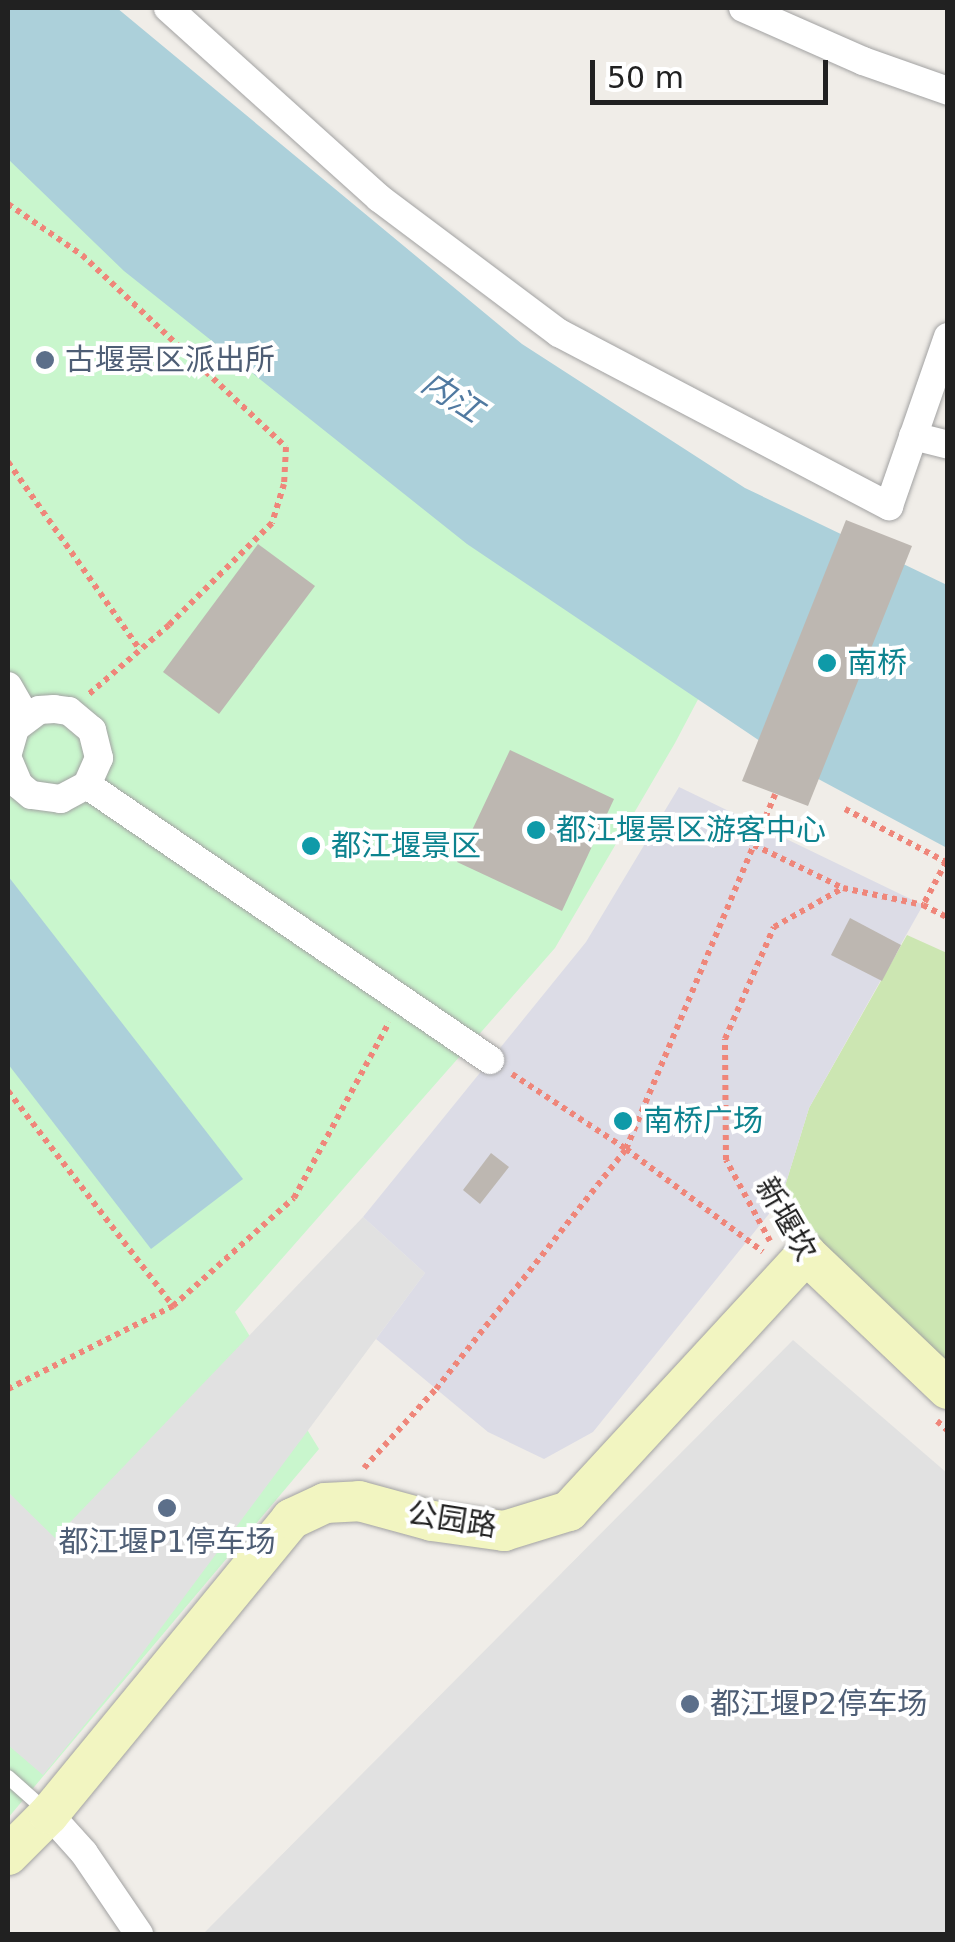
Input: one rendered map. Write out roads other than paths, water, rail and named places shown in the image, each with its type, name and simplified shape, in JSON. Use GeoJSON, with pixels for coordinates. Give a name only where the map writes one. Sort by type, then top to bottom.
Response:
{"type":"FeatureCollection","features":[{"type":"Feature","properties":{"kind":"street"},"geometry":{"type":"LineString","coordinates":[[168,8],[379,198],[559,333],[889,506],[948,337]]}},
{"type":"Feature","properties":{"kind":"street"},"geometry":{"type":"LineString","coordinates":[[743,8],[863,62],[948,91]]}},
{"type":"Feature","properties":{"kind":"street"},"geometry":{"type":"LineString","coordinates":[[914,436],[948,445]]}},
{"type":"Feature","properties":{"kind":"street"},"geometry":{"type":"LineString","coordinates":[[8,686],[26,718]]}},
{"type":"Feature","properties":{"kind":"street"},"geometry":{"type":"LineString","coordinates":[[39,710],[69,711],[92,730],[98,743],[96,772],[88,785],[61,799],[31,794],[19,786],[8,756],[15,728],[26,718],[39,710]]}},
{"type":"Feature","properties":{"kind":"street"},"geometry":{"type":"LineString","coordinates":[[88,785],[490,1060]]}},
{"type":"Feature","properties":{"kind":"street","name":"公园路"},"geometry":{"type":"LineString","coordinates":[[50,1814],[291,1519],[334,1502],[358,1501],[432,1521],[504,1531],[569,1511],[806,1254],[941,1404]]}},
{"type":"Feature","properties":{"kind":"street"},"geometry":{"type":"LineString","coordinates":[[8,1855],[50,1814],[84,1853],[139,1934]]}},
{"type":"Feature","properties":{"kind":"lane"},"geometry":{"type":"LineString","coordinates":[[8,1777],[50,1814]]}},
{"type":"Feature","properties":{"kind":"water","name":"内江"},"geometry":{"type":"Polygon","coordinates":[[[8,8],[117,8],[522,344],[745,488],[947,585],[947,848],[809,774],[467,544],[124,271],[8,159],[8,8]]]}},
{"type":"Feature","properties":{"kind":"water"},"geometry":{"type":"Polygon","coordinates":[[[8,876],[243,1179],[151,1249],[8,1064],[8,876]]]}},
{"type":"Feature","properties":{"kind":"place","name":"古堰景区派出所"},"geometry":{"type":"Point","coordinates":[45,360]}},
{"type":"Feature","properties":{"kind":"place","name":"南桥"},"geometry":{"type":"Point","coordinates":[827,663]}},
{"type":"Feature","properties":{"kind":"place","name":"都江堰景区游客中心"},"geometry":{"type":"Point","coordinates":[536,830]}},
{"type":"Feature","properties":{"kind":"place","name":"都江堰景区"},"geometry":{"type":"Point","coordinates":[311,846]}},
{"type":"Feature","properties":{"kind":"place","name":"南桥广场"},"geometry":{"type":"Point","coordinates":[623,1121]}},
{"type":"Feature","properties":{"kind":"place","name":"都江堰P1停车场"},"geometry":{"type":"Point","coordinates":[167,1508]}},
{"type":"Feature","properties":{"kind":"place","name":"都江堰P2停车场"},"geometry":{"type":"Point","coordinates":[690,1704]}}]}
